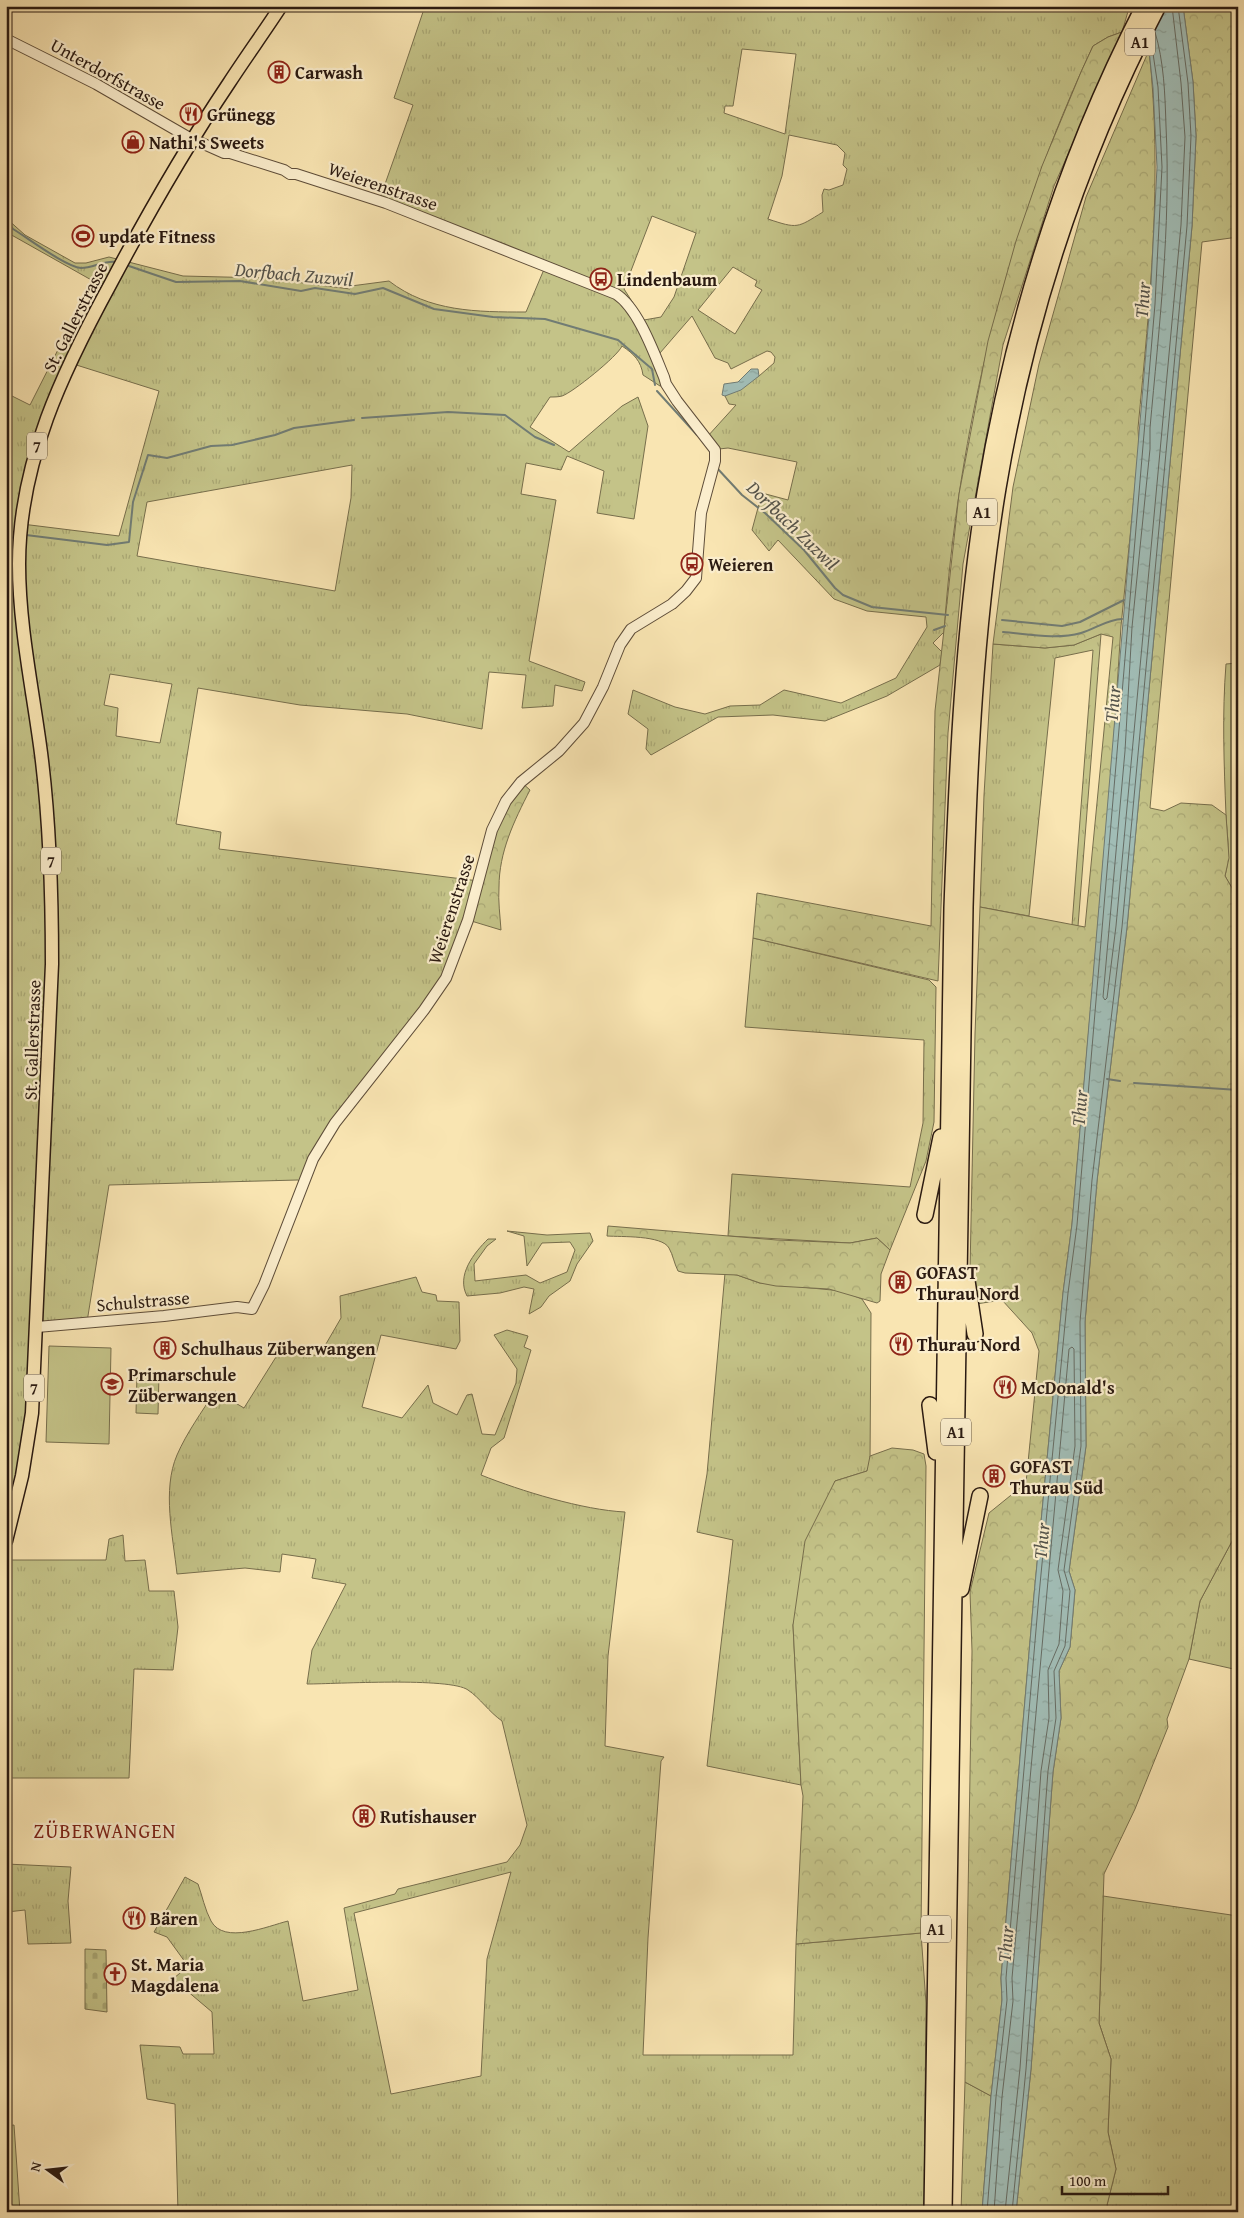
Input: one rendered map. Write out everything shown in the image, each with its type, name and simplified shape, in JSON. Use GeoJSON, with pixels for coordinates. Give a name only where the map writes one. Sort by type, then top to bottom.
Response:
{"type":"FeatureCollection","features":[{"type":"Feature","properties":{"kind":"highway","name":"A1"},"geometry":{"type":"LineString","coordinates":[[944,2212],[960,1191],[955,816],[962,697],[975,566],[992,456],[1018,337],[1047,238],[1086,131],[1118,58],[1144,6]]}},
{"type":"Feature","properties":{"kind":"highway","name":"A1"},"geometry":{"type":"LineString","coordinates":[[925,1215],[942,1135],[950,1061],[957,992],[976,680],[986,572],[1000,478],[1020,379],[1050,269],[1084,170],[1123,78],[1158,6]]}},
{"type":"Feature","properties":{"kind":"highway","name":"A1"},"geometry":{"type":"LineString","coordinates":[[932,2212],[950,1061]]}},
{"type":"Feature","properties":{"kind":"highway","name":"A1"},"geometry":{"type":"LineString","coordinates":[[960,1191],[966,1272],[975,1334]]}},
{"type":"Feature","properties":{"kind":"highway","name":"A1"},"geometry":{"type":"LineString","coordinates":[[930,1405],[936,1454],[942,1554]]}},
{"type":"Feature","properties":{"kind":"highway","name":"A1"},"geometry":{"type":"LineString","coordinates":[[952,1673],[962,1587],[980,1496]]}},
{"type":"Feature","properties":{"kind":"main road","name":"St. Gallerstrasse"},"geometry":{"type":"LineString","coordinates":[[6,1541],[17,1502],[29,1438],[37,1327],[50,1013],[52,911],[49,835],[22,615],[20,536],[31,468],[49,411],[94,314],[121,263],[193,140],[281,6]]}},
{"type":"Feature","properties":{"kind":"street","name":"Unterdorfstrasse"},"geometry":{"type":"LineString","coordinates":[[6,39],[96,84],[193,140]]}},
{"type":"Feature","properties":{"kind":"street","name":"Weierenstrasse"},"geometry":{"type":"LineString","coordinates":[[193,140],[224,153],[230,153],[284,170],[290,174],[296,174],[386,203],[614,293],[624,300],[641,328],[666,384],[692,420],[712,443],[715,450],[715,461],[700,518],[697,575],[690,587],[680,597],[631,629],[620,646],[603,687],[584,723],[559,751],[520,782],[506,801],[492,830],[468,920],[446,978],[424,1010],[335,1123],[319,1147],[264,1285],[252,1309]]}},
{"type":"Feature","properties":{"kind":"street","name":"Schulstrasse"},"geometry":{"type":"LineString","coordinates":[[37,1327],[164,1316],[237,1307],[252,1309]]}},
{"type":"Feature","properties":{"kind":"green space"},"geometry":{"type":"Polygon","coordinates":[[[425,6],[1128,6],[1129,8],[1122,32],[1108,37],[1093,46],[1062,115],[1035,186],[991,332],[961,481],[951,556],[944,632],[933,643],[942,652],[940,665],[887,696],[825,721],[773,715],[718,717],[651,755],[646,749],[648,729],[628,714],[633,690],[675,707],[705,714],[730,706],[760,705],[784,690],[841,703],[896,678],[927,627],[926,617],[867,611],[834,599],[778,540],[769,551],[752,530],[762,493],[788,500],[797,462],[728,448],[719,449],[707,437],[736,405],[729,404],[725,396],[759,376],[774,363],[775,357],[771,352],[767,351],[731,369],[728,363],[715,358],[692,316],[660,353],[655,356],[666,384],[660,386],[643,375],[641,366],[636,358],[622,346],[594,374],[575,388],[562,396],[550,397],[530,427],[569,452],[622,406],[638,397],[648,426],[634,519],[597,513],[604,471],[567,456],[561,470],[526,463],[521,494],[556,500],[529,661],[585,682],[582,691],[555,685],[553,706],[522,708],[526,675],[489,672],[482,729],[407,714],[300,705],[198,688],[176,824],[221,832],[219,849],[479,881],[436,995],[335,1123],[303,1184],[298,1180],[109,1185],[87,1322],[37,1327],[35,1369],[6,1541],[6,393],[30,405],[68,330],[75,333],[102,286],[8,233],[6,242],[6,218],[25,235],[75,263],[86,263],[109,257],[183,276],[265,278],[350,289],[351,286],[389,281],[420,299],[454,308],[490,312],[526,312],[545,267],[379,201],[413,105],[394,98],[425,6]],[[742,49],[733,106],[725,106],[724,113],[785,134],[796,54],[742,49]],[[789,135],[782,176],[768,219],[797,225],[823,212],[822,195],[824,189],[829,190],[843,185],[847,169],[843,165],[845,153],[837,145],[789,135]],[[652,216],[624,289],[644,320],[661,317],[674,297],[696,233],[652,216]],[[733,267],[698,310],[735,334],[762,290],[755,286],[757,281],[733,267]],[[70,363],[55,395],[22,524],[119,536],[159,391],[70,363]],[[352,465],[147,502],[137,556],[335,591],[351,498],[352,465]],[[110,674],[104,705],[118,708],[116,736],[160,743],[172,684],[110,674]]]}},
{"type":"Feature","properties":{"kind":"green space"},"geometry":{"type":"Polygon","coordinates":[[[1183,6],[1238,6],[1238,237],[1202,242],[1150,808],[1164,811],[1181,803],[1212,805],[1226,815],[1229,858],[1225,876],[1232,888],[1238,961],[1238,1530],[1200,1601],[1189,1659],[1167,1719],[1168,1727],[1135,1809],[1104,1874],[1099,2023],[1111,2059],[1108,2132],[1116,2169],[1107,2205],[1108,2212],[1016,2212],[1031,2069],[1053,1772],[1061,1718],[1059,1671],[1070,1647],[1075,1590],[1069,1571],[1086,1446],[1085,1322],[1097,1181],[1127,927],[1192,226],[1196,136],[1193,82],[1183,6]]]}},
{"type":"Feature","properties":{"kind":"green space"},"geometry":{"type":"Polygon","coordinates":[[[1122,32],[1054,186],[1003,345],[963,564],[948,733],[938,981],[753,938],[757,893],[931,926],[935,711],[959,494],[988,341],[1016,241],[1042,166],[1081,72],[1093,46],[1108,37],[1122,32]]]}},
{"type":"Feature","properties":{"kind":"green space"},"geometry":{"type":"Polygon","coordinates":[[[1149,50],[1155,144],[1155,192],[1147,333],[1138,428],[1139,448],[1121,626],[1113,750],[1072,1224],[1063,1293],[1034,1595],[1001,1978],[1002,2000],[991,2096],[965,2082],[972,1651],[970,1592],[989,1513],[1026,1483],[1039,1351],[1032,1333],[1002,1300],[976,1304],[970,1270],[975,1034],[980,907],[1085,927],[1113,637],[1101,634],[1074,645],[1045,648],[993,644],[1013,487],[1039,364],[1086,197],[1149,50]]]}},
{"type":"Feature","properties":{"kind":"green space"},"geometry":{"type":"Polygon","coordinates":[[[1101,634],[1078,926],[1072,925],[1093,650],[1055,658],[1029,916],[980,907],[984,795],[993,644],[1045,648],[1074,645],[1101,634]]]}},
{"type":"Feature","properties":{"kind":"green space"},"geometry":{"type":"Polygon","coordinates":[[[1238,663],[1238,961],[1232,888],[1225,876],[1228,852],[1224,720],[1226,664],[1238,663]]]}},
{"type":"Feature","properties":{"kind":"green space"},"geometry":{"type":"Polygon","coordinates":[[[521,782],[530,790],[508,837],[502,861],[499,892],[501,930],[468,920],[486,851],[521,782]]]}},
{"type":"Feature","properties":{"kind":"green space"},"geometry":{"type":"Polygon","coordinates":[[[753,938],[929,980],[936,987],[934,1122],[926,1161],[890,1250],[877,1238],[850,1243],[728,1236],[732,1174],[910,1187],[923,1123],[924,1040],[745,1027],[753,938]]]}},
{"type":"Feature","properties":{"kind":"green space"},"geometry":{"type":"Polygon","coordinates":[[[608,1226],[777,1240],[850,1243],[877,1238],[890,1250],[881,1274],[880,1301],[877,1303],[829,1289],[776,1286],[737,1275],[685,1273],[678,1271],[669,1248],[665,1244],[650,1239],[607,1236],[608,1226]]]}},
{"type":"Feature","properties":{"kind":"green space"},"geometry":{"type":"Polygon","coordinates":[[[507,1231],[547,1235],[590,1233],[593,1241],[577,1264],[570,1281],[549,1296],[541,1307],[529,1314],[534,1289],[524,1287],[500,1293],[467,1296],[464,1288],[465,1272],[477,1251],[488,1239],[496,1239],[487,1246],[474,1264],[475,1281],[526,1275],[540,1283],[567,1272],[575,1250],[570,1242],[542,1243],[527,1266],[524,1236],[507,1231]]]}},
{"type":"Feature","properties":{"kind":"green space"},"geometry":{"type":"Polygon","coordinates":[[[725,1273],[760,1283],[842,1291],[862,1299],[871,1313],[870,1462],[867,1471],[835,1481],[793,1625],[801,1785],[707,1766],[733,1540],[697,1532],[707,1474],[725,1273]]]}},
{"type":"Feature","properties":{"kind":"green space"},"geometry":{"type":"Polygon","coordinates":[[[416,1277],[422,1292],[436,1295],[437,1301],[459,1302],[460,1341],[456,1349],[381,1335],[362,1407],[402,1418],[428,1385],[433,1403],[457,1415],[467,1395],[472,1394],[482,1434],[495,1435],[516,1383],[517,1369],[494,1335],[507,1330],[528,1336],[524,1347],[531,1350],[504,1438],[491,1448],[481,1475],[552,1499],[590,1508],[625,1512],[608,1656],[605,1746],[664,1757],[661,1761],[648,1938],[643,2055],[793,2055],[796,1944],[921,1933],[926,2003],[924,2212],[178,2212],[175,2104],[147,2099],[140,2045],[180,2047],[183,2054],[214,2054],[212,2012],[173,1979],[188,1966],[167,1937],[154,1932],[185,1877],[198,1884],[211,1921],[217,1928],[226,1932],[247,1932],[288,1921],[303,2001],[358,1990],[344,1908],[395,1894],[398,1889],[507,1862],[520,1845],[527,1825],[502,1721],[468,1690],[457,1686],[417,1682],[307,1684],[312,1650],[346,1584],[312,1578],[316,1559],[282,1554],[280,1572],[245,1568],[177,1574],[171,1529],[170,1483],[177,1455],[190,1430],[215,1391],[244,1408],[281,1349],[319,1356],[341,1318],[340,1296],[416,1277]],[[511,1872],[354,1913],[391,2094],[481,2076],[487,1959],[511,1872]]]}},
{"type":"Feature","properties":{"kind":"green space"},"geometry":{"type":"Polygon","coordinates":[[[49,1346],[111,1348],[109,1444],[46,1442],[49,1346]]]}},
{"type":"Feature","properties":{"kind":"green space"},"geometry":{"type":"Polygon","coordinates":[[[137,1374],[159,1374],[158,1414],[136,1413],[137,1374]]]}},
{"type":"Feature","properties":{"kind":"green space"},"geometry":{"type":"Polygon","coordinates":[[[892,1448],[913,1450],[924,1454],[926,1466],[921,1933],[796,1944],[803,1796],[793,1625],[805,1541],[835,1481],[867,1471],[870,1456],[892,1448]]]}},
{"type":"Feature","properties":{"kind":"green space"},"geometry":{"type":"Polygon","coordinates":[[[1238,1530],[1238,1670],[1189,1659],[1200,1601],[1238,1530]]]}},
{"type":"Feature","properties":{"kind":"green space"},"geometry":{"type":"Polygon","coordinates":[[[123,1535],[125,1561],[145,1560],[149,1591],[174,1591],[178,1627],[173,1670],[134,1669],[129,1778],[6,1778],[6,1560],[106,1560],[109,1539],[123,1535]]]}},
{"type":"Feature","properties":{"kind":"green space"},"geometry":{"type":"Polygon","coordinates":[[[6,1864],[71,1867],[68,1901],[71,1943],[28,1944],[25,1910],[7,1912],[10,1945],[6,1945],[6,1864]]]}},
{"type":"Feature","properties":{"kind":"green space"},"geometry":{"type":"Polygon","coordinates":[[[1103,1896],[1238,1916],[1238,2212],[1108,2212],[1107,2205],[1116,2169],[1108,2132],[1111,2059],[1099,2023],[1103,1896]]]}},
{"type":"Feature","properties":{"kind":"green space"},"geometry":{"type":"Polygon","coordinates":[[[85,1949],[106,1950],[107,2012],[85,2009],[85,1949]]]}},
{"type":"Feature","properties":{"kind":"green space"},"geometry":{"type":"Polygon","coordinates":[[[965,2082],[991,2096],[982,2212],[961,2212],[965,2082]]]}},
{"type":"Feature","properties":{"kind":"green space"},"geometry":{"type":"Polygon","coordinates":[[[14,2125],[20,2212],[6,2212],[6,2126],[14,2125]]]}},
{"type":"Feature","properties":{"kind":"water","name":"Thur"},"geometry":{"type":"Polygon","coordinates":[[[1135,6],[1183,6],[1193,82],[1196,136],[1192,226],[1127,927],[1097,1181],[1085,1322],[1086,1446],[1069,1571],[1075,1590],[1070,1647],[1059,1671],[1061,1718],[1053,1772],[1031,2069],[1016,2212],[982,2212],[991,2096],[1002,2000],[1001,1978],[1034,1595],[1063,1293],[1072,1224],[1150,304],[1157,167],[1149,50],[1135,6]]]}},
{"type":"Feature","properties":{"kind":"water"},"geometry":{"type":"Polygon","coordinates":[[[751,369],[758,369],[759,376],[741,390],[725,396],[722,395],[724,384],[738,382],[751,369]]]}},
{"type":"Feature","properties":{"kind":"waterway","name":"Dorfbach Zuzwil"},"geometry":{"type":"LineString","coordinates":[[6,221],[13,229],[57,258],[74,266],[85,268],[108,262],[116,262]]}},
{"type":"Feature","properties":{"kind":"waterway","name":"Dorfbach Zuzwil"},"geometry":{"type":"LineString","coordinates":[[126,265],[176,282],[240,281],[301,291],[315,288],[355,294],[383,288],[434,309],[493,317],[545,319],[618,340],[652,369],[655,385]]}},
{"type":"Feature","properties":{"kind":"waterway","name":"Dorfbach Zuzwil"},"geometry":{"type":"LineString","coordinates":[[657,391],[697,435]]}},
{"type":"Feature","properties":{"kind":"waterway"},"geometry":{"type":"LineString","coordinates":[[362,418],[448,412],[505,415],[535,437],[554,445]]}},
{"type":"Feature","properties":{"kind":"waterway"},"geometry":{"type":"LineString","coordinates":[[26,535],[107,545],[129,542],[133,502],[148,455],[167,458],[211,446],[232,445],[275,435],[294,428],[354,420]]}},
{"type":"Feature","properties":{"kind":"waterway","name":"Dorfbach Zuzwil"},"geometry":{"type":"LineString","coordinates":[[717,468],[742,495],[765,513],[804,550],[843,595],[872,607],[948,615]]}},
{"type":"Feature","properties":{"kind":"waterway"},"geometry":{"type":"LineString","coordinates":[[6,539],[16,537]]}},
{"type":"Feature","properties":{"kind":"waterway"},"geometry":{"type":"LineString","coordinates":[[1002,620],[1062,626],[1080,622],[1124,600]]}},
{"type":"Feature","properties":{"kind":"waterway"},"geometry":{"type":"LineString","coordinates":[[1003,632],[1062,636],[1081,633],[1117,619],[1122,619]]}},
{"type":"Feature","properties":{"kind":"waterway"},"geometry":{"type":"LineString","coordinates":[[934,630],[945,626]]}},
{"type":"Feature","properties":{"kind":"waterway"},"geometry":{"type":"LineString","coordinates":[[1107,1079],[1120,1081]]}},
{"type":"Feature","properties":{"kind":"waterway"},"geometry":{"type":"LineString","coordinates":[[1134,1083],[1238,1090]]}},
{"type":"Feature","properties":{"kind":"place","name":"Carwash"},"geometry":{"type":"Point","coordinates":[279,72]}},
{"type":"Feature","properties":{"kind":"place","name":"Grünegg"},"geometry":{"type":"Point","coordinates":[191,114]}},
{"type":"Feature","properties":{"kind":"place","name":"Nathi's Sweets"},"geometry":{"type":"Point","coordinates":[133,142]}},
{"type":"Feature","properties":{"kind":"place","name":"update Fitness"},"geometry":{"type":"Point","coordinates":[83,236]}},
{"type":"Feature","properties":{"kind":"place","name":"Lindenbaum"},"geometry":{"type":"Point","coordinates":[601,279]}},
{"type":"Feature","properties":{"kind":"place","name":"Weieren"},"geometry":{"type":"Point","coordinates":[692,564]}},
{"type":"Feature","properties":{"kind":"place","name":"GOFAST Thurau Nord"},"geometry":{"type":"Point","coordinates":[900,1282]}},
{"type":"Feature","properties":{"kind":"place","name":"Thurau Nord"},"geometry":{"type":"Point","coordinates":[901,1344]}},
{"type":"Feature","properties":{"kind":"place","name":"Schulhaus Züberwangen"},"geometry":{"type":"Point","coordinates":[165,1348]}},
{"type":"Feature","properties":{"kind":"place","name":"Primarschule Züberwangen"},"geometry":{"type":"Point","coordinates":[112,1384]}},
{"type":"Feature","properties":{"kind":"place","name":"McDonald's"},"geometry":{"type":"Point","coordinates":[1005,1387]}},
{"type":"Feature","properties":{"kind":"place","name":"GOFAST Thurau Süd"},"geometry":{"type":"Point","coordinates":[994,1476]}},
{"type":"Feature","properties":{"kind":"place","name":"Rutishauser"},"geometry":{"type":"Point","coordinates":[364,1816]}},
{"type":"Feature","properties":{"kind":"place","name":"Bären"},"geometry":{"type":"Point","coordinates":[134,1918]}},
{"type":"Feature","properties":{"kind":"place","name":"St. Maria Magdalena"},"geometry":{"type":"Point","coordinates":[115,1974]}},
{"type":"Feature","properties":{"kind":"district","name":"ZÜBERWANGEN"},"geometry":{"type":"Point","coordinates":[105,1830]}}]}
